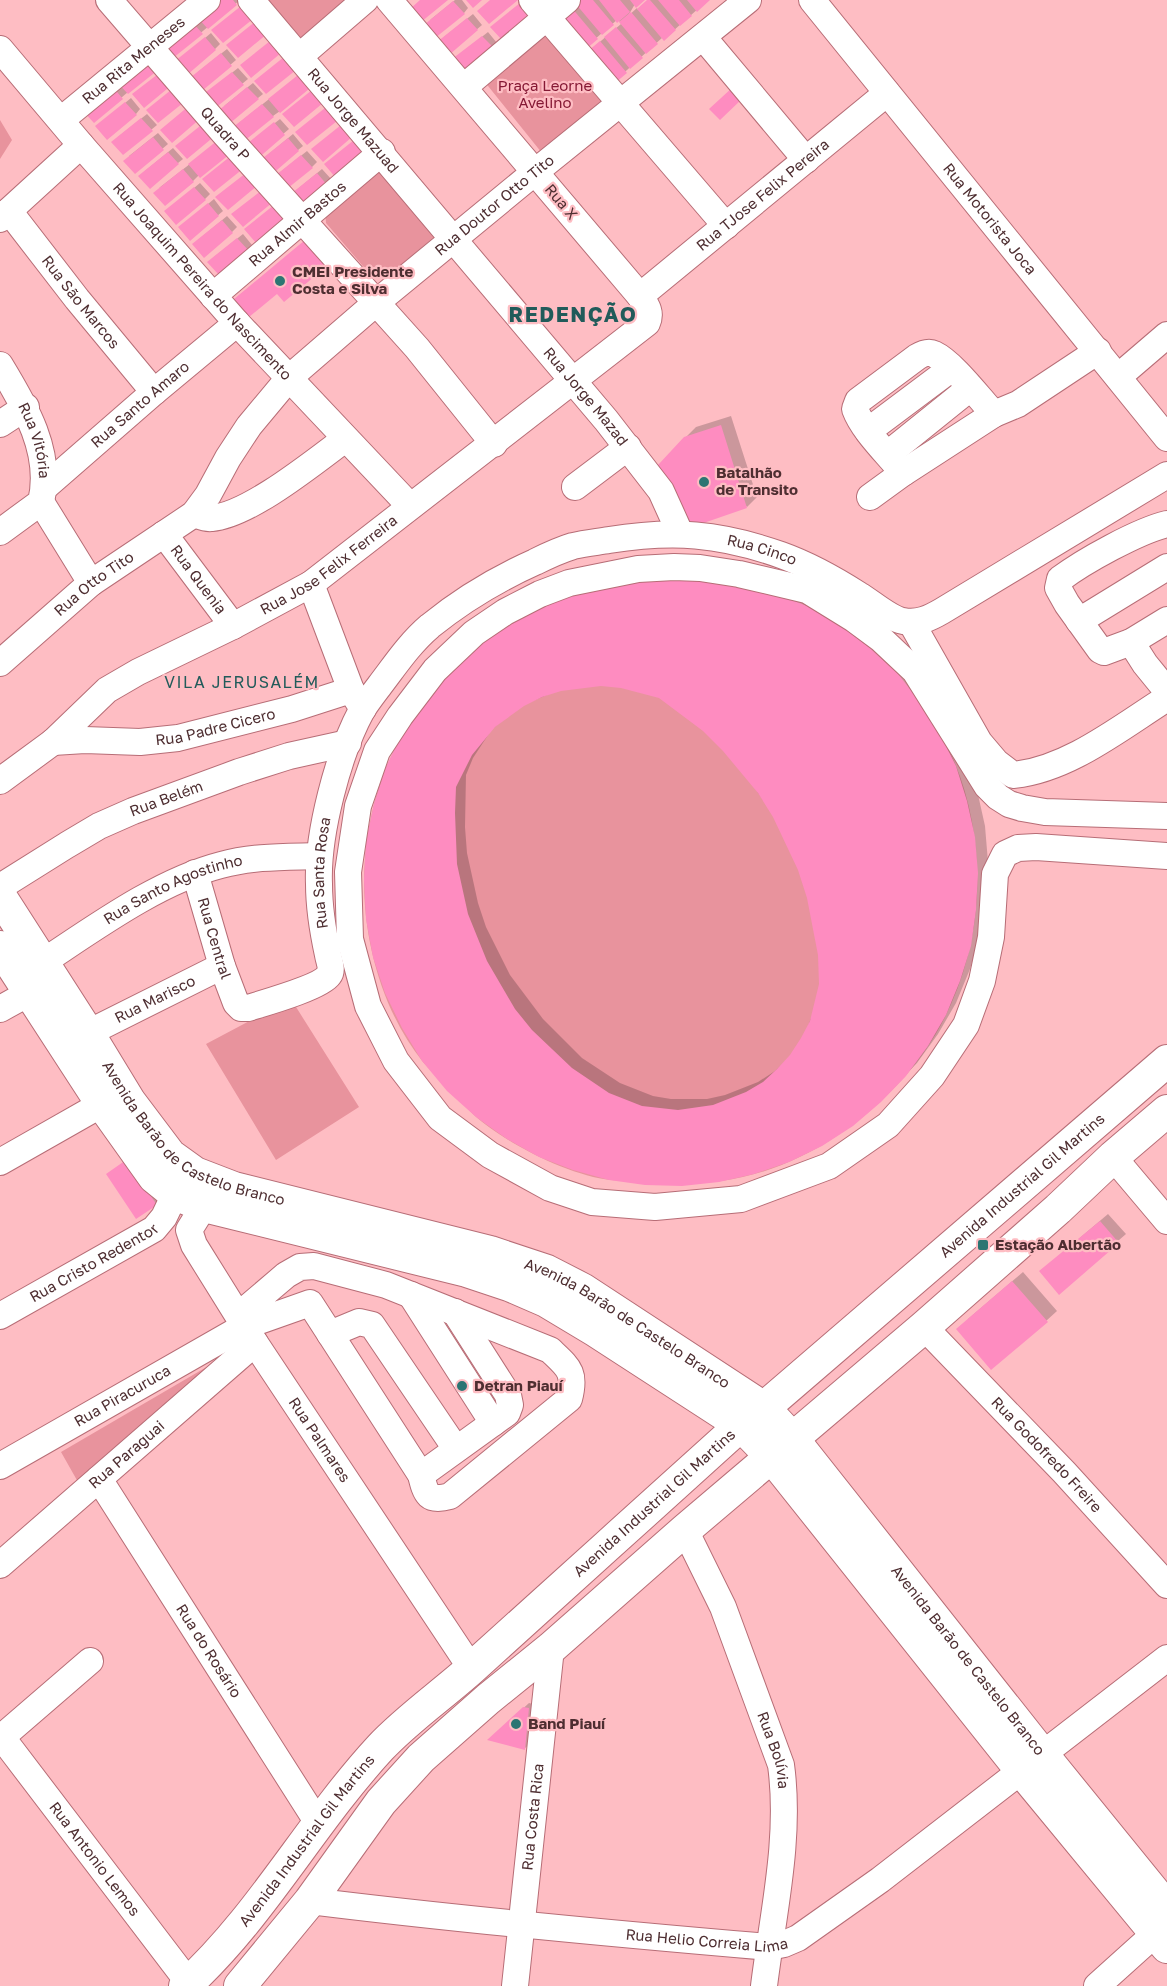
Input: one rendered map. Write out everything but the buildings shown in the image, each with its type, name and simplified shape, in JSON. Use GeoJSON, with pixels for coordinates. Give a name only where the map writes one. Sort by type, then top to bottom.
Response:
{"type":"FeatureCollection","features":[{"type":"Feature","properties":{"kind":"main road","name":"Avenida Barão de Castelo Branco"},"geometry":{"type":"LineString","coordinates":[[0,896],[130,1102],[170,1155],[195,1173],[234,1188],[490,1252],[547,1271],[582,1289],[753,1417],[781,1447],[1164,1928]]}},
{"type":"Feature","properties":{"kind":"main road","name":"Avenida Barão de Castelo Branco"},"geometry":{"type":"LineString","coordinates":[[0,947],[102,1104],[154,1177],[175,1194],[204,1206],[467,1272],[509,1285],[546,1301],[753,1417]]}},
{"type":"Feature","properties":{"kind":"main road","name":"Avenida Industrial Gil Martins"},"geometry":{"type":"LineString","coordinates":[[187,1984],[242,1926],[347,1785],[382,1746],[753,1417],[1167,1061]]}},
{"type":"Feature","properties":{"kind":"main road"},"geometry":{"type":"LineString","coordinates":[[246,1982],[310,1901],[369,1817],[405,1773],[781,1447],[924,1327],[1167,1111]]}},
{"type":"Feature","properties":{"kind":"street","name":"Quadra P"},"geometry":{"type":"LineString","coordinates":[[109,0],[223,132],[417,348],[494,444]]}},
{"type":"Feature","properties":{"kind":"street","name":"Rua Rita Meneses"},"geometry":{"type":"LineString","coordinates":[[61,120],[207,0]]}},
{"type":"Feature","properties":{"kind":"street","name":"Rua Jorge Mazuad"},"geometry":{"type":"LineString","coordinates":[[251,0],[382,152],[454,240]]}},
{"type":"Feature","properties":{"kind":"street"},"geometry":{"type":"LineString","coordinates":[[300,56],[365,0]]}},
{"type":"Feature","properties":{"kind":"street","name":"Rua X"},"geometry":{"type":"LineString","coordinates":[[389,0],[640,296],[649,313],[648,321],[644,326]]}},
{"type":"Feature","properties":{"kind":"street"},"geometry":{"type":"LineString","coordinates":[[464,87],[540,9],[567,0]]}},
{"type":"Feature","properties":{"kind":"street","name":"Rua Doutor Otto Tito"},"geometry":{"type":"LineString","coordinates":[[194,514],[208,495],[249,426],[289,378],[377,302],[748,0]]}},
{"type":"Feature","properties":{"kind":"street","name":"Rua Motorista Joca"},"geometry":{"type":"LineString","coordinates":[[812,0],[1167,438]]}},
{"type":"Feature","properties":{"kind":"street"},"geometry":{"type":"LineString","coordinates":[[540,9],[726,226]]}},
{"type":"Feature","properties":{"kind":"street"},"geometry":{"type":"LineString","coordinates":[[703,37],[806,160]]}},
{"type":"Feature","properties":{"kind":"street","name":"Rua Joaquim Pereira do Nascimento"},"geometry":{"type":"LineString","coordinates":[[0,49],[237,323],[410,506]]}},
{"type":"Feature","properties":{"kind":"street","name":"Rua TJose Felix Pereira"},"geometry":{"type":"LineString","coordinates":[[640,296],[887,93]]}},
{"type":"Feature","properties":{"kind":"street"},"geometry":{"type":"LineString","coordinates":[[5,215],[81,145]]}},
{"type":"Feature","properties":{"kind":"street","name":"Rua Almir Bastos"},"geometry":{"type":"LineString","coordinates":[[213,296],[382,152]]}},
{"type":"Feature","properties":{"kind":"street","name":"Rua São Marcos"},"geometry":{"type":"LineString","coordinates":[[5,215],[154,392]]}},
{"type":"Feature","properties":{"kind":"street","name":"Rua Jorge Mazad"},"geometry":{"type":"LineString","coordinates":[[454,240],[628,447],[661,491],[680,533]]}},
{"type":"Feature","properties":{"kind":"street","name":"Rua Santo Amaro"},"geometry":{"type":"LineString","coordinates":[[2,526],[43,494],[154,392],[237,323]]}},
{"type":"Feature","properties":{"kind":"street","name":"Rua Jose Felix Ferreira"},"geometry":{"type":"LineString","coordinates":[[0,781],[53,742],[107,690],[311,584],[644,326]]}},
{"type":"Feature","properties":{"kind":"street"},"geometry":{"type":"LineString","coordinates":[[1118,377],[1167,336]]}},
{"type":"Feature","properties":{"kind":"street"},"geometry":{"type":"LineString","coordinates":[[896,463],[994,414],[1018,405],[1098,351]]}},
{"type":"Feature","properties":{"kind":"street","name":"Rua Vitória"},"geometry":{"type":"LineString","coordinates":[[0,365],[26,407],[42,462],[43,494]]}},
{"type":"Feature","properties":{"kind":"street"},"geometry":{"type":"LineString","coordinates":[[896,463],[868,431],[952,368],[994,414]]}},
{"type":"Feature","properties":{"kind":"street"},"geometry":{"type":"LineString","coordinates":[[870,497],[896,463],[970,388]]}},
{"type":"Feature","properties":{"kind":"street"},"geometry":{"type":"LineString","coordinates":[[0,424],[26,407]]}},
{"type":"Feature","properties":{"kind":"street"},"geometry":{"type":"LineString","coordinates":[[194,514],[215,518],[252,504],[345,439]]}},
{"type":"Feature","properties":{"kind":"street"},"geometry":{"type":"LineString","coordinates":[[574,487],[628,447]]}},
{"type":"Feature","properties":{"kind":"street"},"geometry":{"type":"LineString","coordinates":[[1167,475],[942,612],[926,620],[911,622],[979,742],[996,762],[1013,775],[1051,767],[1074,757],[1167,698]]}},
{"type":"Feature","properties":{"kind":"street"},"geometry":{"type":"LineString","coordinates":[[43,494],[91,583]]}},
{"type":"Feature","properties":{"kind":"street","name":"Rua Otto Tito"},"geometry":{"type":"LineString","coordinates":[[0,663],[91,583],[194,514]]}},
{"type":"Feature","properties":{"kind":"street"},"geometry":{"type":"LineString","coordinates":[[1167,524],[1144,532],[1078,567],[1060,579],[1058,588],[1079,621],[1100,650],[1104,652],[1131,642],[1167,620]]}},
{"type":"Feature","properties":{"kind":"street","name":"Rua Cinco"},"geometry":{"type":"LineString","coordinates":[[357,700],[413,641],[484,587],[513,571],[573,546],[642,535],[680,533],[754,546],[813,568],[898,621],[911,622]]}},
{"type":"Feature","properties":{"kind":"street","name":"Rua Quenia"},"geometry":{"type":"LineString","coordinates":[[164,534],[233,626]]}},
{"type":"Feature","properties":{"kind":"street"},"geometry":{"type":"LineString","coordinates":[[1062,539],[1078,567]]}},
{"type":"Feature","properties":{"kind":"street"},"geometry":{"type":"LineString","coordinates":[[1079,621],[1167,567]]}},
{"type":"Feature","properties":{"kind":"street"},"geometry":{"type":"LineString","coordinates":[[1167,816],[1045,812],[1016,806],[998,797],[987,786],[915,671],[881,639],[854,619],[807,590],[739,574],[700,568],[638,569],[569,583],[540,594],[506,612],[474,633],[435,670],[399,716],[377,751],[358,806],[348,872],[350,939],[368,1006],[396,1061],[440,1118],[490,1155],[550,1188],[592,1202],[655,1207],[741,1199],[829,1166],[888,1125],[932,1076],[966,1025],[982,981],[991,936],[995,874],[1005,854],[1018,848],[1036,847],[1167,856]]}},
{"type":"Feature","properties":{"kind":"street"},"geometry":{"type":"LineString","coordinates":[[311,584],[357,700]]}},
{"type":"Feature","properties":{"kind":"street"},"geometry":{"type":"LineString","coordinates":[[1131,642],[1167,691]]}},
{"type":"Feature","properties":{"kind":"street","name":"Rua Padre Cicero"},"geometry":{"type":"LineString","coordinates":[[53,742],[85,740],[140,742],[178,738],[292,709],[357,700]]}},
{"type":"Feature","properties":{"kind":"street","name":"Rua Santa Rosa"},"geometry":{"type":"LineString","coordinates":[[236,1003],[241,1008],[248,1008],[315,985],[331,972],[321,920],[318,856],[357,700]]}},
{"type":"Feature","properties":{"kind":"street","name":"Rua Belém"},"geometry":{"type":"LineString","coordinates":[[0,887],[67,844],[133,811],[289,756],[348,743]]}},
{"type":"Feature","properties":{"kind":"street"},"geometry":{"type":"LineString","coordinates":[[998,797],[1013,775]]}},
{"type":"Feature","properties":{"kind":"street","name":"Rua Santo Agostinho"},"geometry":{"type":"LineString","coordinates":[[43,962],[127,908],[195,873],[223,864],[247,860],[318,856]]}},
{"type":"Feature","properties":{"kind":"street","name":"Rua Central"},"geometry":{"type":"LineString","coordinates":[[195,873],[222,966],[236,1003]]}},
{"type":"Feature","properties":{"kind":"street","name":"Rua Marisco"},"geometry":{"type":"LineString","coordinates":[[88,1033],[222,966]]}},
{"type":"Feature","properties":{"kind":"street"},"geometry":{"type":"LineString","coordinates":[[0,1009],[29,993]]}},
{"type":"Feature","properties":{"kind":"street"},"geometry":{"type":"LineString","coordinates":[[0,1162],[102,1104]]}},
{"type":"Feature","properties":{"kind":"street"},"geometry":{"type":"LineString","coordinates":[[1113,1157],[1167,1221]]}},
{"type":"Feature","properties":{"kind":"street","name":"Rua Cristo Redentor"},"geometry":{"type":"LineString","coordinates":[[0,1316],[154,1229],[164,1217],[175,1194]]}},
{"type":"Feature","properties":{"kind":"street","name":"Rua Palmares"},"geometry":{"type":"LineString","coordinates":[[204,1206],[190,1228],[194,1245],[246,1328],[471,1668]]}},
{"type":"Feature","properties":{"kind":"street"},"geometry":{"type":"LineString","coordinates":[[246,1328],[286,1275],[300,1267],[314,1266],[333,1271],[386,1285],[550,1350],[568,1367],[573,1383],[569,1399],[450,1496],[438,1500],[429,1496],[421,1475],[310,1303],[306,1291],[307,1283],[333,1271]]}},
{"type":"Feature","properties":{"kind":"street"},"geometry":{"type":"LineString","coordinates":[[411,1295],[493,1423]]}},
{"type":"Feature","properties":{"kind":"street"},"geometry":{"type":"LineString","coordinates":[[246,1328],[310,1303]]}},
{"type":"Feature","properties":{"kind":"street"},"geometry":{"type":"LineString","coordinates":[[421,1475],[507,1413],[510,1405],[508,1395],[455,1312]]}},
{"type":"Feature","properties":{"kind":"street"},"geometry":{"type":"LineString","coordinates":[[330,1334],[359,1322],[372,1325],[456,1449]]}},
{"type":"Feature","properties":{"kind":"street","name":"Rua Godofredo Freire"},"geometry":{"type":"LineString","coordinates":[[924,1327],[1064,1472],[1167,1585]]}},
{"type":"Feature","properties":{"kind":"street","name":"Rua Piracuruca"},"geometry":{"type":"LineString","coordinates":[[0,1466],[246,1328]]}},
{"type":"Feature","properties":{"kind":"street","name":"Rua Paraguai"},"geometry":{"type":"LineString","coordinates":[[0,1565],[99,1479],[246,1328]]}},
{"type":"Feature","properties":{"kind":"street","name":"Rua do Rosário"},"geometry":{"type":"LineString","coordinates":[[99,1479],[318,1823]]}},
{"type":"Feature","properties":{"kind":"street","name":"Rua Bolívia"},"geometry":{"type":"LineString","coordinates":[[685,1530],[723,1607],[781,1765],[784,1790],[784,1835],[765,1986]]}},
{"type":"Feature","properties":{"kind":"street","name":"Rua Costa Rica"},"geometry":{"type":"LineString","coordinates":[[515,1986],[551,1648]]}},
{"type":"Feature","properties":{"kind":"street","name":"Rua Helio Correia Lima"},"geometry":{"type":"LineString","coordinates":[[310,1901],[410,1914],[769,1947],[784,1944],[798,1938],[849,1902],[1167,1658]]}},
{"type":"Feature","properties":{"kind":"street"},"geometry":{"type":"LineString","coordinates":[[1,1736],[90,1661]]}},
{"type":"Feature","properties":{"kind":"street","name":"Rua Antonio Lemos"},"geometry":{"type":"LineString","coordinates":[[1,1736],[187,1984]]}},
{"type":"Feature","properties":{"kind":"street"},"geometry":{"type":"LineString","coordinates":[[1097,1986],[1164,1928]]}},
{"type":"Feature","properties":{"kind":"green space"},"geometry":{"type":"Polygon","coordinates":[[[258,0],[357,0],[297,48],[258,0]]]}},
{"type":"Feature","properties":{"kind":"green space","name":"Praça Leorne Avelino"},"geometry":{"type":"Polygon","coordinates":[[[546,33],[608,109],[546,158],[484,81],[546,33]]]}},
{"type":"Feature","properties":{"kind":"green space"},"geometry":{"type":"Polygon","coordinates":[[[0,120],[12,140],[0,159],[0,120]]]}},
{"type":"Feature","properties":{"kind":"green space"},"geometry":{"type":"Polygon","coordinates":[[[381,161],[440,232],[388,276],[375,276],[368,272],[326,223],[325,209],[381,161]]]}},
{"type":"Feature","properties":{"kind":"green space"},"geometry":{"type":"Polygon","coordinates":[[[841,626],[890,666],[932,721],[949,750],[970,810],[977,873],[975,920],[963,972],[954,997],[930,1044],[897,1085],[879,1103],[839,1135],[794,1160],[771,1169],[721,1181],[633,1181],[594,1177],[538,1156],[487,1126],[423,1062],[407,1039],[382,986],[367,928],[364,869],[374,805],[389,761],[424,700],[841,626]]]}},
{"type":"Feature","properties":{"kind":"green space"},"geometry":{"type":"Polygon","coordinates":[[[291,999],[359,1107],[276,1160],[206,1044],[291,999]]]}},
{"type":"Feature","properties":{"kind":"green space"},"geometry":{"type":"Polygon","coordinates":[[[234,1351],[78,1482],[61,1452],[234,1351]]]}},
{"type":"Feature","properties":{"kind":"place","name":"CMEI Presidente Costa e Silva"},"geometry":{"type":"Point","coordinates":[280,281]}},
{"type":"Feature","properties":{"kind":"place","name":"Batalhão de Transito"},"geometry":{"type":"Point","coordinates":[704,482]}},
{"type":"Feature","properties":{"kind":"place","name":"Estação Albertão"},"geometry":{"type":"Point","coordinates":[983,1245]}},
{"type":"Feature","properties":{"kind":"place","name":"Detran Piauí"},"geometry":{"type":"Point","coordinates":[462,1386]}},
{"type":"Feature","properties":{"kind":"place","name":"Band Piauí"},"geometry":{"type":"Point","coordinates":[516,1724]}},
{"type":"Feature","properties":{"kind":"district","name":"REDENÇÃO"},"geometry":{"type":"Point","coordinates":[573,315]}},
{"type":"Feature","properties":{"kind":"district","name":"VILA JERUSALÉM"},"geometry":{"type":"Point","coordinates":[242,682]}}]}
